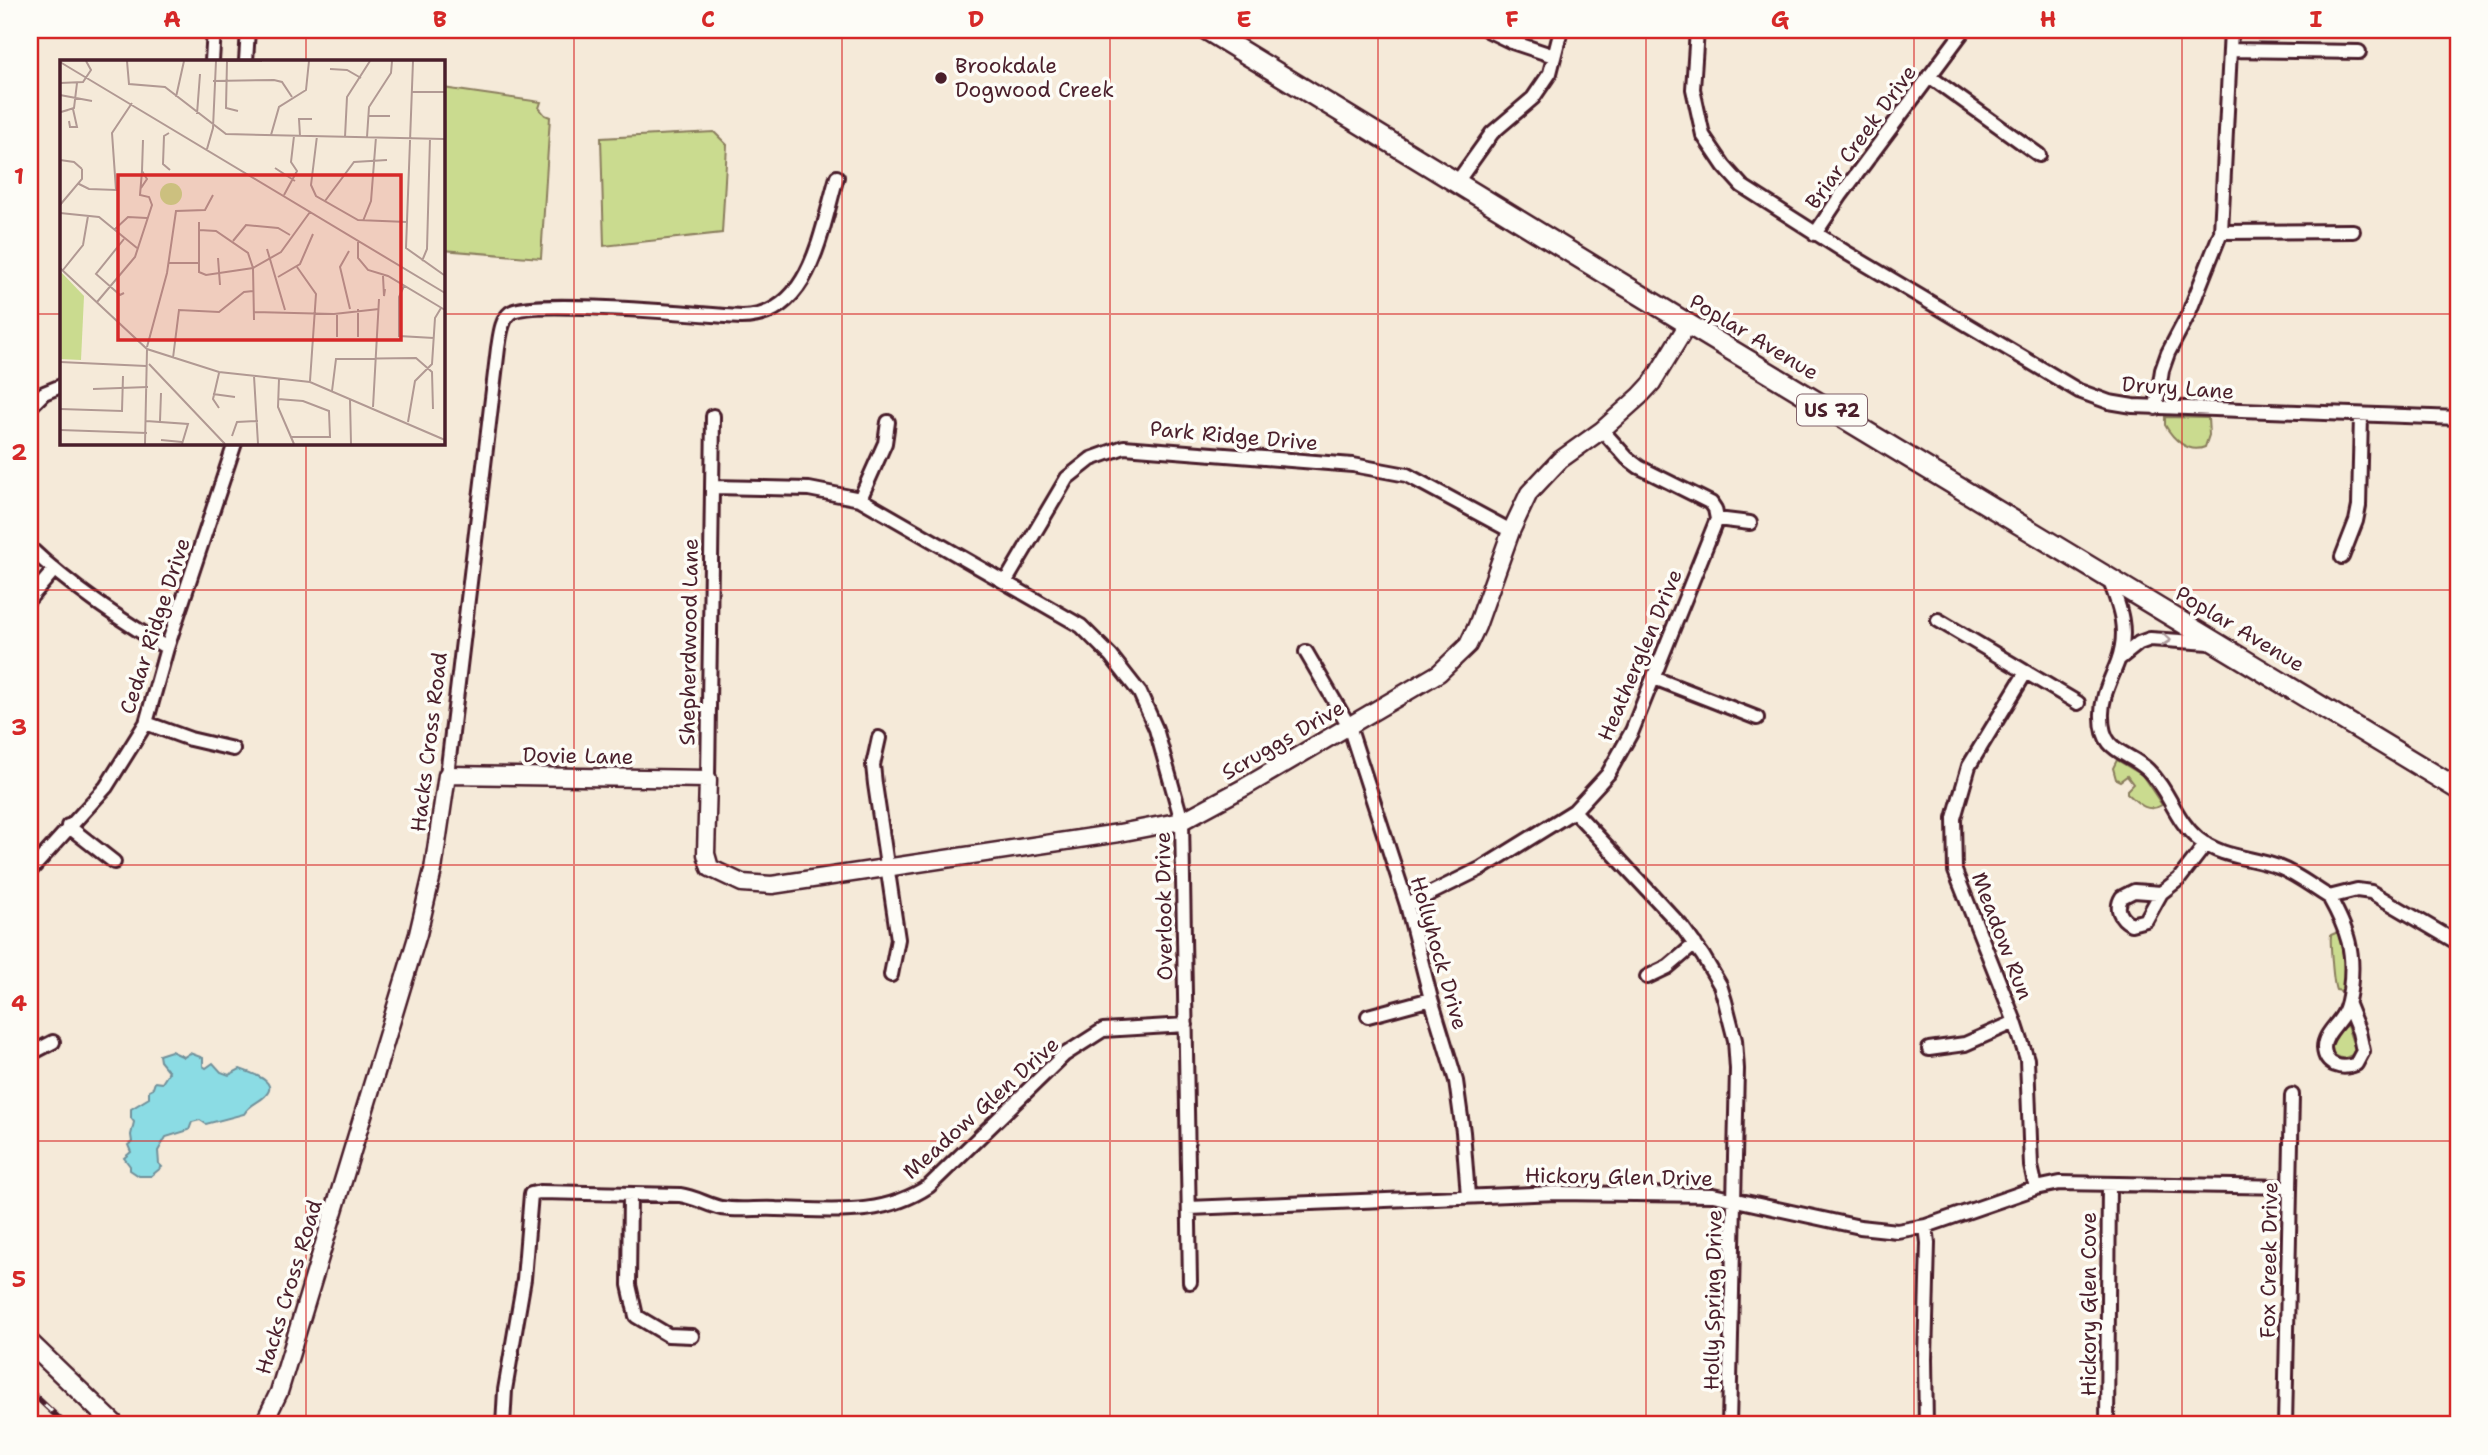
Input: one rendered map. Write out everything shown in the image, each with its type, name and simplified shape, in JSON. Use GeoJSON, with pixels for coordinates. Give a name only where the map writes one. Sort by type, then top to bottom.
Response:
{"type":"FeatureCollection","features":[{"type":"Feature","properties":{"kind":"main road","name":"Poplar Avenue"},"geometry":{"type":"LineString","coordinates":[[1208,30],[1688,324],[2458,789]]}},
{"type":"Feature","properties":{"kind":"main road"},"geometry":{"type":"LineString","coordinates":[[30,1343],[115,1425]]}},
{"type":"Feature","properties":{"kind":"street"},"geometry":{"type":"LineString","coordinates":[[212,60],[214,30]]}},
{"type":"Feature","properties":{"kind":"street"},"geometry":{"type":"LineString","coordinates":[[246,60],[248,30]]}},
{"type":"Feature","properties":{"kind":"street"},"geometry":{"type":"LineString","coordinates":[[1487,30],[1512,42],[1554,56]]}},
{"type":"Feature","properties":{"kind":"street"},"geometry":{"type":"LineString","coordinates":[[1457,183],[1492,133],[1533,97],[1550,73],[1562,30]]}},
{"type":"Feature","properties":{"kind":"street","name":"Drury Lane"},"geometry":{"type":"LineString","coordinates":[[1697,30],[1693,89],[1703,135],[1724,166],[1742,186],[1815,234],[2079,391],[2120,404],[2156,408],[2458,418]]}},
{"type":"Feature","properties":{"kind":"street","name":"Briar Creek Drive"},"geometry":{"type":"LineString","coordinates":[[1815,234],[1964,30]]}},
{"type":"Feature","properties":{"kind":"street"},"geometry":{"type":"LineString","coordinates":[[2156,408],[2159,378],[2168,353],[2188,315],[2221,232],[2231,30]]}},
{"type":"Feature","properties":{"kind":"street"},"geometry":{"type":"LineString","coordinates":[[2230,50],[2359,52]]}},
{"type":"Feature","properties":{"kind":"street"},"geometry":{"type":"LineString","coordinates":[[1928,76],[2039,155]]}},
{"type":"Feature","properties":{"kind":"street","name":"Hacks Cross Road"},"geometry":{"type":"LineString","coordinates":[[263,1425],[279,1392],[418,934],[433,870],[447,775],[498,348],[506,316],[517,308],[534,307],[626,309],[741,317],[755,317],[775,309],[805,278],[837,177]]}},
{"type":"Feature","properties":{"kind":"street"},"geometry":{"type":"LineString","coordinates":[[2221,232],[2353,231]]}},
{"type":"Feature","properties":{"kind":"street","name":"Scruggs Drive"},"geometry":{"type":"LineString","coordinates":[[710,868],[743,883],[772,885],[1119,833],[1182,821],[1439,673],[1468,645],[1511,531],[1529,493],[1560,460],[1602,430],[1653,383],[1688,324]]}},
{"type":"Feature","properties":{"kind":"street"},"geometry":{"type":"LineString","coordinates":[[30,407],[44,393],[60,386]]}},
{"type":"Feature","properties":{"kind":"street","name":"Shepherdwood Lane"},"geometry":{"type":"LineString","coordinates":[[710,868],[706,854],[713,415]]}},
{"type":"Feature","properties":{"kind":"street"},"geometry":{"type":"LineString","coordinates":[[2342,557],[2356,521],[2361,415]]}},
{"type":"Feature","properties":{"kind":"street"},"geometry":{"type":"LineString","coordinates":[[860,499],[885,443],[888,422]]}},
{"type":"Feature","properties":{"kind":"street"},"geometry":{"type":"LineString","coordinates":[[1602,430],[1639,467],[1711,503],[1716,509],[1717,519],[1750,523]]}},
{"type":"Feature","properties":{"kind":"street","name":"Cedar Ridge Drive"},"geometry":{"type":"LineString","coordinates":[[30,871],[68,826],[106,788],[146,723],[167,648],[235,444]]}},
{"type":"Feature","properties":{"kind":"street","name":"Park Ridge Drive"},"geometry":{"type":"LineString","coordinates":[[1006,581],[1067,478],[1091,459],[1124,447],[1353,465],[1407,475],[1511,531]]}},
{"type":"Feature","properties":{"kind":"street","name":"Overlook Drive"},"geometry":{"type":"LineString","coordinates":[[713,487],[809,489],[860,499],[1081,626],[1111,656],[1145,702],[1156,729],[1182,821],[1190,1282]]}},
{"type":"Feature","properties":{"kind":"street","name":"Heatherglen Drive"},"geometry":{"type":"LineString","coordinates":[[1407,905],[1482,868],[1574,811],[1600,785],[1632,731],[1717,519]]}},
{"type":"Feature","properties":{"kind":"street"},"geometry":{"type":"LineString","coordinates":[[30,548],[54,570],[122,620],[167,648]]}},
{"type":"Feature","properties":{"kind":"street"},"geometry":{"type":"LineString","coordinates":[[30,598],[54,570]]}},
{"type":"Feature","properties":{"kind":"street"},"geometry":{"type":"LineString","coordinates":[[2108,576],[2124,625],[2119,659],[2104,698],[2102,720],[2105,738],[2116,751],[2150,771],[2187,828],[2206,844],[2244,859],[2279,867],[2329,897],[2346,928],[2352,974],[2348,1006],[2324,1044],[2325,1056],[2335,1066],[2356,1064],[2363,1051],[2359,1032],[2348,1006]]}},
{"type":"Feature","properties":{"kind":"street"},"geometry":{"type":"LineString","coordinates":[[1938,620],[2078,703]]}},
{"type":"Feature","properties":{"kind":"street"},"geometry":{"type":"LineString","coordinates":[[2119,659],[2138,643],[2150,639],[2219,643]]}},
{"type":"Feature","properties":{"kind":"street","name":"Hollyhock Drive"},"geometry":{"type":"LineString","coordinates":[[1306,652],[1349,726],[1407,905],[1456,1081],[1468,1196]]}},
{"type":"Feature","properties":{"kind":"street","name":"Meadow Run"},"geometry":{"type":"LineString","coordinates":[[2026,672],[1969,766],[1954,818],[1955,871],[2027,1059],[2031,1166],[2036,1188]]}},
{"type":"Feature","properties":{"kind":"street"},"geometry":{"type":"LineString","coordinates":[[1654,678],[1757,718]]}},
{"type":"Feature","properties":{"kind":"street"},"geometry":{"type":"LineString","coordinates":[[146,723],[190,739],[233,748]]}},
{"type":"Feature","properties":{"kind":"street"},"geometry":{"type":"LineString","coordinates":[[879,738],[873,765],[898,939],[891,975]]}},
{"type":"Feature","properties":{"kind":"street","name":"Dovie Lane"},"geometry":{"type":"LineString","coordinates":[[447,775],[708,779]]}},
{"type":"Feature","properties":{"kind":"street","name":"Holly Spring Drive"},"geometry":{"type":"LineString","coordinates":[[1574,811],[1695,944],[1720,985],[1736,1049],[1729,1425]]}},
{"type":"Feature","properties":{"kind":"street"},"geometry":{"type":"LineString","coordinates":[[68,826],[114,862]]}},
{"type":"Feature","properties":{"kind":"street"},"geometry":{"type":"LineString","coordinates":[[2161,893],[2179,879],[2206,844]]}},
{"type":"Feature","properties":{"kind":"street"},"geometry":{"type":"LineString","coordinates":[[2329,897],[2365,890],[2458,943]]}},
{"type":"Feature","properties":{"kind":"street"},"geometry":{"type":"LineString","coordinates":[[1647,977],[1668,967],[1695,944]]}},
{"type":"Feature","properties":{"kind":"street"},"geometry":{"type":"LineString","coordinates":[[1368,1016],[1431,999]]}},
{"type":"Feature","properties":{"kind":"street"},"geometry":{"type":"LineString","coordinates":[[1929,1049],[1965,1044],[2015,1022]]}},
{"type":"Feature","properties":{"kind":"street","name":"Meadow Glen Drive"},"geometry":{"type":"LineString","coordinates":[[503,1425],[505,1390],[524,1279],[531,1194],[540,1192],[688,1196],[723,1208],[836,1210],[888,1206],[909,1199],[929,1186],[1064,1055],[1103,1030],[1186,1025]]}},
{"type":"Feature","properties":{"kind":"street"},"geometry":{"type":"LineString","coordinates":[[30,1054],[53,1042]]}},
{"type":"Feature","properties":{"kind":"street","name":"Fox Creek Drive"},"geometry":{"type":"LineString","coordinates":[[2285,1425],[2292,1095]]}},
{"type":"Feature","properties":{"kind":"street","name":"Hickory Glen Drive"},"geometry":{"type":"LineString","coordinates":[[1189,1208],[1581,1192],[1713,1195],[1875,1230],[1897,1231],[1926,1226],[2036,1188],[2060,1183],[2290,1187]]}},
{"type":"Feature","properties":{"kind":"street","name":"Hickory Glen Cove"},"geometry":{"type":"LineString","coordinates":[[2107,1425],[2109,1184]]}},
{"type":"Feature","properties":{"kind":"street"},"geometry":{"type":"LineString","coordinates":[[630,1194],[629,1285],[636,1316],[668,1335],[692,1335]]}},
{"type":"Feature","properties":{"kind":"street"},"geometry":{"type":"LineString","coordinates":[[1926,1226],[1926,1425]]}},
{"type":"Feature","properties":{"kind":"street","name":"Hacks Cross Road"},"geometry":{"type":"LineString","coordinates":[[276,1425],[279,1392]]}},
{"type":"Feature","properties":{"kind":"green space"},"geometry":{"type":"Polygon","coordinates":[[[444,88],[541,102],[539,108],[550,117],[541,258],[444,250],[444,88]]]}},
{"type":"Feature","properties":{"kind":"green space"},"geometry":{"type":"Polygon","coordinates":[[[714,132],[727,145],[722,233],[604,246],[601,138],[714,132]]]}},
{"type":"Feature","properties":{"kind":"green space"},"geometry":{"type":"Polygon","coordinates":[[[2165,417],[2208,418],[2209,435],[2205,447],[2199,449],[2182,444],[2165,425],[2165,417]]]}},
{"type":"Feature","properties":{"kind":"green space"},"geometry":{"type":"Polygon","coordinates":[[[2117,760],[2142,775],[2162,805],[2147,808],[2127,793],[2133,784],[2127,776],[2120,781],[2116,779],[2113,768],[2117,760]]]}},
{"type":"Feature","properties":{"kind":"green space"},"geometry":{"type":"Polygon","coordinates":[[[2338,932],[2345,963],[2343,991],[2336,990],[2332,962],[2331,935],[2338,932]]]}},
{"type":"Feature","properties":{"kind":"green space"},"geometry":{"type":"Polygon","coordinates":[[[2347,1026],[2355,1049],[2352,1055],[2343,1059],[2334,1055],[2331,1045],[2343,1027],[2347,1026]]]}},
{"type":"Feature","properties":{"kind":"water"},"geometry":{"type":"Polygon","coordinates":[[[171,1051],[184,1057],[190,1053],[203,1058],[203,1066],[206,1068],[213,1063],[221,1072],[229,1075],[240,1069],[250,1072],[266,1082],[269,1091],[244,1114],[206,1124],[200,1120],[192,1122],[189,1130],[166,1137],[158,1151],[159,1164],[162,1167],[151,1176],[139,1176],[130,1170],[124,1158],[131,1152],[128,1145],[132,1142],[134,1122],[131,1109],[149,1098],[149,1090],[155,1082],[162,1083],[169,1072],[160,1061],[159,1055],[171,1051]]]}},
{"type":"Feature","properties":{"kind":"railway"},"geometry":{"type":"LineString","coordinates":[[30,1391],[66,1425]]}},
{"type":"Feature","properties":{"kind":"place","name":"Brookdale Dogwood Creek"},"geometry":{"type":"Point","coordinates":[941,78]}}]}
